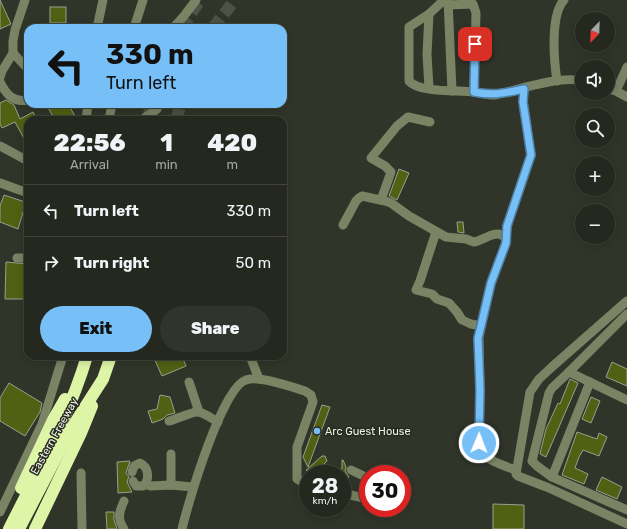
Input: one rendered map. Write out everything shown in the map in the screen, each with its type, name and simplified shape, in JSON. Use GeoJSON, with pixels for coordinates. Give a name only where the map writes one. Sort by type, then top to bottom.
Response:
{"type":"FeatureCollection","features":[{"type":"Feature","properties":{"kind":"highway","name":"Eastern Freeway"},"geometry":{"type":"LineString","coordinates":[[19,529],[66,427],[86,360]]}},
{"type":"Feature","properties":{"kind":"highway","name":"Eastern Freeway"},"geometry":{"type":"LineString","coordinates":[[9,529],[66,427],[103,379],[110,360]]}},
{"type":"Feature","properties":{"kind":"highway"},"geometry":{"type":"LineString","coordinates":[[1,529],[53,420],[82,372]]}},
{"type":"Feature","properties":{"kind":"highway"},"geometry":{"type":"LineString","coordinates":[[35,529],[81,434],[103,379]]}},
{"type":"Feature","properties":{"kind":"street"},"geometry":{"type":"LineString","coordinates":[[0,77],[13,53],[15,30],[25,0]]}},
{"type":"Feature","properties":{"kind":"street"},"geometry":{"type":"LineString","coordinates":[[98,24],[103,0]]}},
{"type":"Feature","properties":{"kind":"street"},"geometry":{"type":"LineString","coordinates":[[135,24],[143,0]]}},
{"type":"Feature","properties":{"kind":"street"},"geometry":{"type":"LineString","coordinates":[[177,24],[196,0]]}},
{"type":"Feature","properties":{"kind":"street"},"geometry":{"type":"LineString","coordinates":[[557,80],[553,54],[556,20],[564,0]]}},
{"type":"Feature","properties":{"kind":"street"},"geometry":{"type":"LineString","coordinates":[[474,92],[475,7],[473,4],[468,3],[446,2],[411,25],[408,30],[409,81],[412,84],[418,87],[496,95],[557,80],[575,80]]}},
{"type":"Feature","properties":{"kind":"street"},"geometry":{"type":"LineString","coordinates":[[446,2],[452,91]]}},
{"type":"Feature","properties":{"kind":"street"},"geometry":{"type":"LineString","coordinates":[[429,14],[427,54],[429,88]]}},
{"type":"Feature","properties":{"kind":"street"},"geometry":{"type":"LineString","coordinates":[[13,53],[24,65]]}},
{"type":"Feature","properties":{"kind":"street"},"geometry":{"type":"LineString","coordinates":[[615,85],[627,66]]}},
{"type":"Feature","properties":{"kind":"street"},"geometry":{"type":"LineString","coordinates":[[0,82],[10,97],[21,102],[24,101]]}},
{"type":"Feature","properties":{"kind":"street"},"geometry":{"type":"LineString","coordinates":[[516,470],[501,465],[480,450],[478,338],[491,283],[506,243],[507,226],[511,212],[531,155],[523,102],[524,89]]}},
{"type":"Feature","properties":{"kind":"street"},"geometry":{"type":"LineString","coordinates":[[615,91],[627,97]]}},
{"type":"Feature","properties":{"kind":"street"},"geometry":{"type":"LineString","coordinates":[[147,116],[157,108]]}},
{"type":"Feature","properties":{"kind":"street"},"geometry":{"type":"LineString","coordinates":[[381,200],[391,172],[385,166],[370,158],[398,126],[408,117],[430,122]]}},
{"type":"Feature","properties":{"kind":"street"},"geometry":{"type":"LineString","coordinates":[[0,146],[24,159]]}},
{"type":"Feature","properties":{"kind":"street"},"geometry":{"type":"LineString","coordinates":[[0,183],[24,192]]}},
{"type":"Feature","properties":{"kind":"street"},"geometry":{"type":"LineString","coordinates":[[343,225],[359,198],[362,196],[391,203],[409,216],[436,232],[450,238],[466,239],[474,242],[498,234],[506,238]]}},
{"type":"Feature","properties":{"kind":"street"},"geometry":{"type":"LineString","coordinates":[[436,232],[416,290],[432,294],[438,299],[449,303],[462,320],[481,326]]}},
{"type":"Feature","properties":{"kind":"street"},"geometry":{"type":"LineString","coordinates":[[17,258],[24,258]]}},
{"type":"Feature","properties":{"kind":"street"},"geometry":{"type":"LineString","coordinates":[[627,301],[553,366],[533,386],[530,392],[516,470],[516,474],[518,476],[549,488],[627,524]]}},
{"type":"Feature","properties":{"kind":"street"},"geometry":{"type":"LineString","coordinates":[[627,314],[552,388],[549,393],[532,461],[552,477],[627,510]]}},
{"type":"Feature","properties":{"kind":"street"},"geometry":{"type":"LineString","coordinates":[[0,512],[42,424],[62,360]]}},
{"type":"Feature","properties":{"kind":"street"},"geometry":{"type":"LineString","coordinates":[[252,360],[259,379]]}},
{"type":"Feature","properties":{"kind":"street"},"geometry":{"type":"LineString","coordinates":[[569,372],[627,400]]}},
{"type":"Feature","properties":{"kind":"street"},"geometry":{"type":"LineString","coordinates":[[182,529],[193,486],[218,422],[236,387],[241,382],[248,379],[259,379],[305,391],[311,395],[313,402],[297,447],[297,479],[299,480]]}},
{"type":"Feature","properties":{"kind":"street"},"geometry":{"type":"LineString","coordinates":[[189,382],[199,412]]}},
{"type":"Feature","properties":{"kind":"street"},"geometry":{"type":"LineString","coordinates":[[552,477],[590,382]]}},
{"type":"Feature","properties":{"kind":"street"},"geometry":{"type":"LineString","coordinates":[[170,421],[199,412],[218,422]]}},
{"type":"Feature","properties":{"kind":"street"},"geometry":{"type":"LineString","coordinates":[[171,485],[172,454]]}},
{"type":"Feature","properties":{"kind":"street"},"geometry":{"type":"LineString","coordinates":[[132,472],[134,466],[137,464],[143,464],[147,471],[146,484]]}},
{"type":"Feature","properties":{"kind":"street"},"geometry":{"type":"LineString","coordinates":[[81,473],[82,529]]}},
{"type":"Feature","properties":{"kind":"street"},"geometry":{"type":"LineString","coordinates":[[132,481],[136,486],[140,487],[146,484],[150,486],[193,486]]}},
{"type":"Feature","properties":{"kind":"street"},"geometry":{"type":"LineString","coordinates":[[124,501],[120,510],[119,518],[124,529]]}},
{"type":"Feature","properties":{"kind":"building"},"geometry":{"type":"Polygon","coordinates":[[[0,0],[11,24],[0,29],[0,0]]]}},
{"type":"Feature","properties":{"kind":"building"},"geometry":{"type":"Polygon","coordinates":[[[50,7],[66,7],[66,23],[50,23],[50,7]]]}},
{"type":"Feature","properties":{"kind":"building"},"geometry":{"type":"Polygon","coordinates":[[[6,100],[14,105],[20,119],[24,117],[24,139],[15,122],[2,128],[0,124],[0,103],[6,100]]]}},
{"type":"Feature","properties":{"kind":"building"},"geometry":{"type":"Polygon","coordinates":[[[48,108],[70,108],[75,116],[53,116],[48,108]]]}},
{"type":"Feature","properties":{"kind":"building"},"geometry":{"type":"Polygon","coordinates":[[[33,112],[35,116],[26,116],[33,112]]]}},
{"type":"Feature","properties":{"kind":"building"},"geometry":{"type":"Polygon","coordinates":[[[399,169],[409,173],[397,200],[389,196],[399,169]]]}},
{"type":"Feature","properties":{"kind":"building"},"geometry":{"type":"Polygon","coordinates":[[[4,195],[24,202],[24,209],[18,229],[0,222],[0,206],[4,195]]]}},
{"type":"Feature","properties":{"kind":"building"},"geometry":{"type":"Polygon","coordinates":[[[457,222],[463,222],[464,233],[458,232],[457,222]]]}},
{"type":"Feature","properties":{"kind":"building"},"geometry":{"type":"Polygon","coordinates":[[[6,262],[24,264],[24,299],[5,299],[6,262]]]}},
{"type":"Feature","properties":{"kind":"building"},"geometry":{"type":"Polygon","coordinates":[[[155,360],[184,360],[186,366],[162,376],[155,360]]]}},
{"type":"Feature","properties":{"kind":"building"},"geometry":{"type":"Polygon","coordinates":[[[612,362],[627,369],[627,386],[606,377],[612,362]]]}},
{"type":"Feature","properties":{"kind":"building"},"geometry":{"type":"Polygon","coordinates":[[[570,379],[578,383],[546,457],[540,454],[546,429],[558,403],[560,404],[570,379]]]}},
{"type":"Feature","properties":{"kind":"building"},"geometry":{"type":"Polygon","coordinates":[[[9,383],[42,403],[40,412],[25,436],[0,421],[0,398],[9,383]]]}},
{"type":"Feature","properties":{"kind":"building"},"geometry":{"type":"Polygon","coordinates":[[[160,395],[170,397],[175,413],[167,415],[163,419],[152,423],[148,411],[157,409],[160,395]]]}},
{"type":"Feature","properties":{"kind":"building"},"geometry":{"type":"Polygon","coordinates":[[[591,397],[600,401],[591,423],[582,419],[591,397]]]}},
{"type":"Feature","properties":{"kind":"building"},"geometry":{"type":"Polygon","coordinates":[[[322,405],[330,407],[309,465],[307,465],[303,457],[322,405]]]}},
{"type":"Feature","properties":{"kind":"building"},"geometry":{"type":"Polygon","coordinates":[[[577,432],[597,439],[599,433],[607,437],[599,456],[583,450],[579,457],[575,468],[588,474],[584,484],[562,475],[577,432]]]}},
{"type":"Feature","properties":{"kind":"building"},"geometry":{"type":"Polygon","coordinates":[[[322,456],[325,456],[327,461],[323,465],[312,465],[322,456]]]}},
{"type":"Feature","properties":{"kind":"building"},"geometry":{"type":"Polygon","coordinates":[[[342,460],[343,460],[345,465],[342,465],[342,460]]]}},
{"type":"Feature","properties":{"kind":"building"},"geometry":{"type":"Polygon","coordinates":[[[130,461],[126,473],[129,477],[127,481],[132,492],[118,493],[117,462],[130,461]]]}},
{"type":"Feature","properties":{"kind":"building"},"geometry":{"type":"Polygon","coordinates":[[[602,477],[622,487],[617,499],[596,490],[602,477]]]}},
{"type":"Feature","properties":{"kind":"building"},"geometry":{"type":"Polygon","coordinates":[[[493,504],[524,505],[524,529],[493,529],[493,504]]]}},
{"type":"Feature","properties":{"kind":"building"},"geometry":{"type":"Polygon","coordinates":[[[106,512],[114,512],[114,520],[117,529],[107,529],[106,512]]]}},
{"type":"Feature","properties":{"kind":"tunnel"},"geometry":{"type":"LineString","coordinates":[[185,24],[200,0]]}},
{"type":"Feature","properties":{"kind":"tunnel"},"geometry":{"type":"LineString","coordinates":[[216,24],[235,0]]}},
{"type":"Feature","properties":{"kind":"tunnel"},"geometry":{"type":"LineString","coordinates":[[148,116],[151,108]]}},
{"type":"Feature","properties":{"kind":"tunnel"},"geometry":{"type":"LineString","coordinates":[[177,116],[180,108]]}},
{"type":"Feature","properties":{"kind":"place","name":"Arc Guest House"},"geometry":{"type":"Point","coordinates":[317,431]}},
{"type":"Feature","properties":{"kind":"route"},"geometry":{"type":"LineString","coordinates":[[475,44],[474,92],[486,95],[496,95],[524,89],[523,102],[531,155],[507,226],[506,243],[491,283],[478,338],[480,389],[479,443]]}}]}
